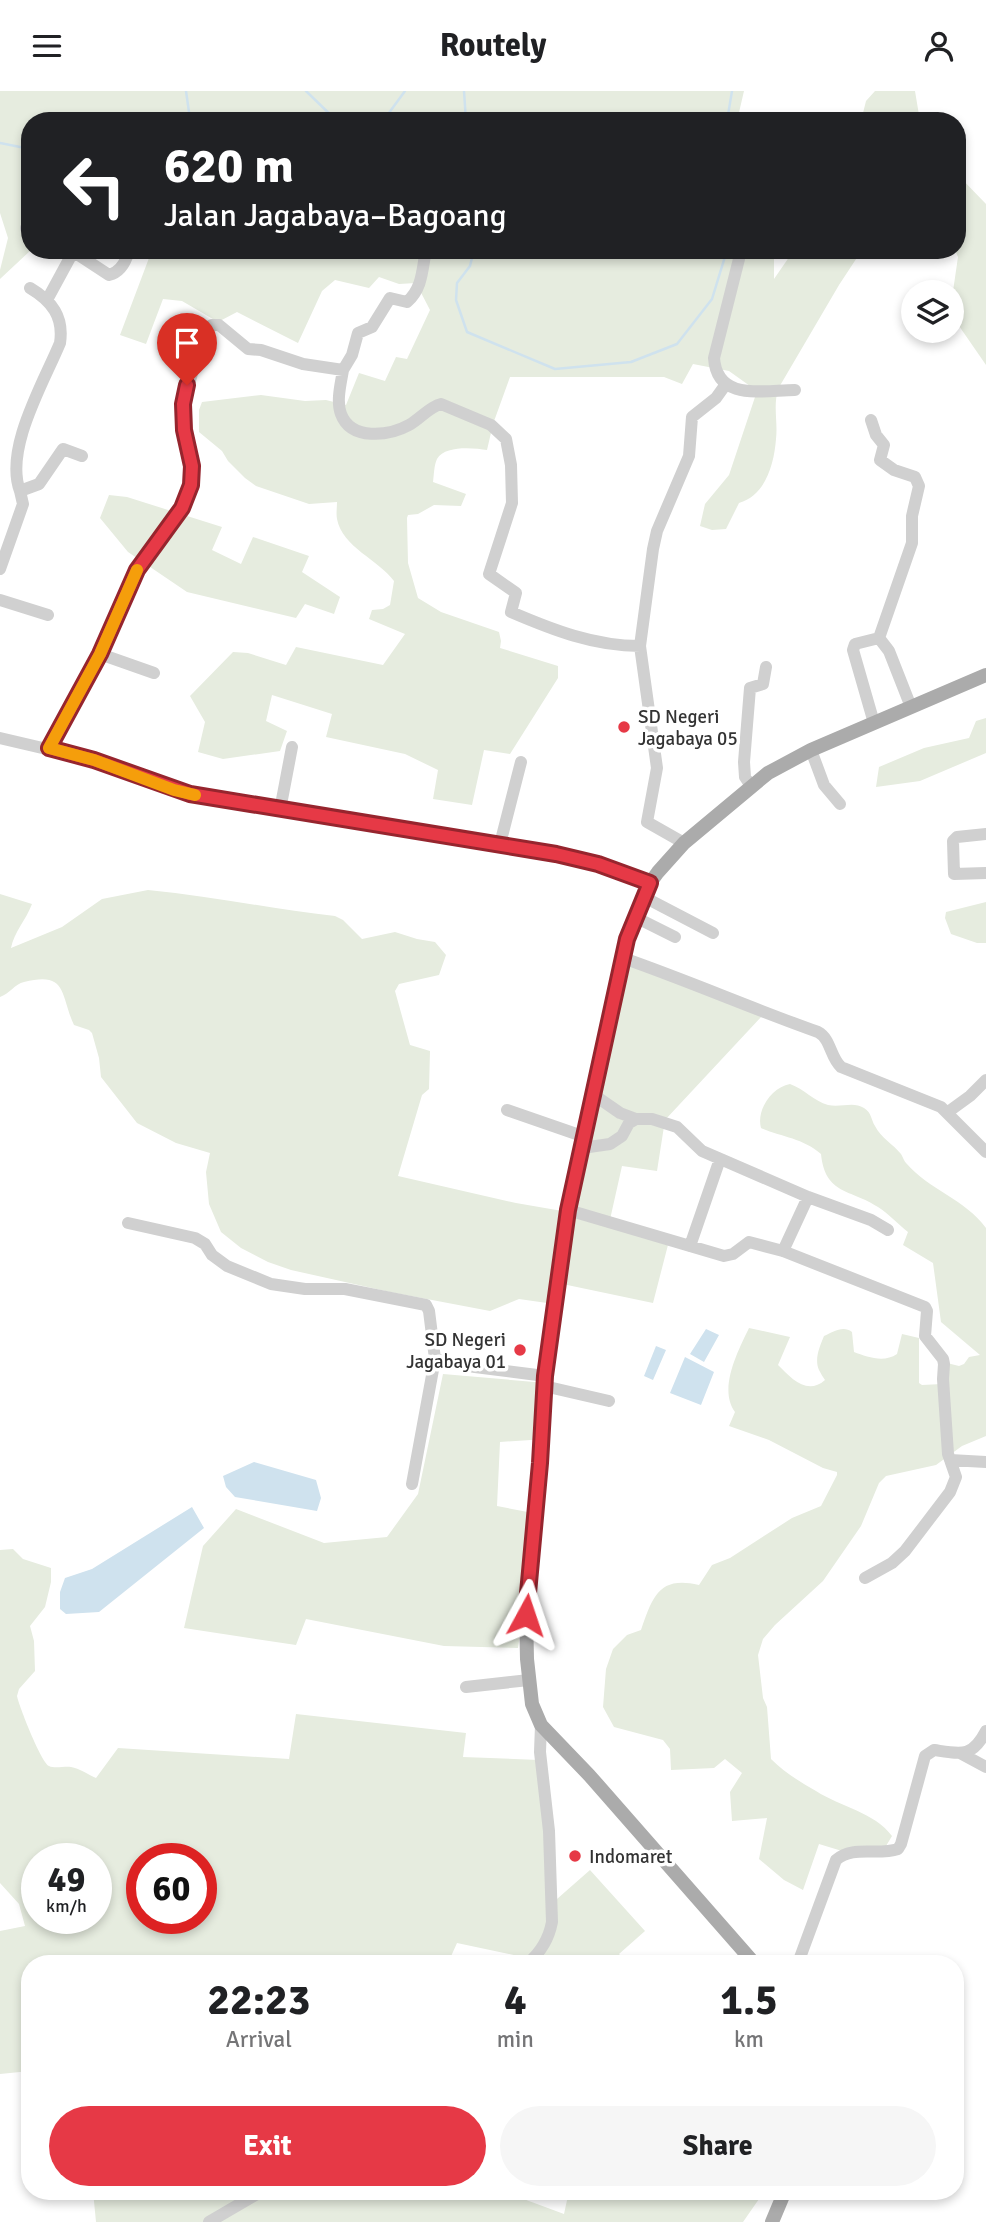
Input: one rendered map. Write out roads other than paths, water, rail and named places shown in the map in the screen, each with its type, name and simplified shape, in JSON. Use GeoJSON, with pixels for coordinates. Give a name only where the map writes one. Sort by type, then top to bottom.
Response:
{"type":"FeatureCollection","features":[{"type":"Feature","properties":{"kind":"main road"},"geometry":{"type":"LineString","coordinates":[[747,1955],[589,1775],[541,1725],[532,1704],[526,1615],[540,1463],[544,1381],[568,1210],[623,958],[635,917],[650,883],[684,843],[751,786],[777,768],[811,750],[986,675]]}},
{"type":"Feature","properties":{"kind":"main road"},"geometry":{"type":"LineString","coordinates":[[772,2222],[781,2200]]}},
{"type":"Feature","properties":{"kind":"street"},"geometry":{"type":"LineString","coordinates":[[47,300],[67,259]]}},
{"type":"Feature","properties":{"kind":"street"},"geometry":{"type":"LineString","coordinates":[[82,259],[109,275],[115,273],[127,259]]}},
{"type":"Feature","properties":{"kind":"street"},"geometry":{"type":"LineString","coordinates":[[425,259],[423,276],[412,297],[407,302],[393,298],[386,300],[372,327],[358,333],[352,355],[343,370],[339,404],[341,415],[355,429],[378,435],[400,429],[441,404],[491,425],[506,439],[511,465],[512,503],[489,574],[516,593],[511,613],[550,629],[605,645],[640,646]]}},
{"type":"Feature","properties":{"kind":"street"},"geometry":{"type":"LineString","coordinates":[[739,259],[714,358],[715,368],[726,384],[752,392],[796,390]]}},
{"type":"Feature","properties":{"kind":"street"},"geometry":{"type":"LineString","coordinates":[[0,569],[23,505],[16,465],[20,437],[62,334],[58,315],[47,300],[30,288]]}},
{"type":"Feature","properties":{"kind":"street"},"geometry":{"type":"LineString","coordinates":[[49,748],[100,654],[137,570],[182,508],[191,485],[192,466],[184,430],[183,404],[205,329],[219,325],[248,349],[261,350],[303,364],[343,370]]}},
{"type":"Feature","properties":{"kind":"street"},"geometry":{"type":"LineString","coordinates":[[684,843],[647,822],[657,768],[640,646],[657,531],[689,456],[692,417],[716,398],[726,384]]}},
{"type":"Feature","properties":{"kind":"street"},"geometry":{"type":"LineString","coordinates":[[871,420],[876,435],[884,445],[880,460],[894,470],[915,477],[919,486],[912,516],[912,543],[879,638]]}},
{"type":"Feature","properties":{"kind":"street"},"geometry":{"type":"LineString","coordinates":[[20,491],[38,484],[63,449],[82,456]]}},
{"type":"Feature","properties":{"kind":"street"},"geometry":{"type":"LineString","coordinates":[[0,600],[48,615]]}},
{"type":"Feature","properties":{"kind":"street"},"geometry":{"type":"LineString","coordinates":[[879,638],[889,651],[911,707]]}},
{"type":"Feature","properties":{"kind":"street"},"geometry":{"type":"LineString","coordinates":[[874,723],[853,650],[855,644],[879,638]]}},
{"type":"Feature","properties":{"kind":"street"},"geometry":{"type":"LineString","coordinates":[[100,654],[154,673]]}},
{"type":"Feature","properties":{"kind":"street"},"geometry":{"type":"LineString","coordinates":[[751,786],[745,777],[744,762],[750,688],[763,684],[765,667]]}},
{"type":"Feature","properties":{"kind":"street"},"geometry":{"type":"LineString","coordinates":[[0,738],[94,760],[174,790],[280,810],[500,844],[598,864],[650,883]]}},
{"type":"Feature","properties":{"kind":"street"},"geometry":{"type":"LineString","coordinates":[[280,810],[292,747]]}},
{"type":"Feature","properties":{"kind":"street"},"geometry":{"type":"LineString","coordinates":[[811,750],[824,785],[840,804]]}},
{"type":"Feature","properties":{"kind":"street"},"geometry":{"type":"LineString","coordinates":[[500,844],[521,762]]}},
{"type":"Feature","properties":{"kind":"street"},"geometry":{"type":"LineString","coordinates":[[986,834],[955,838],[953,863],[955,875],[986,873]]}},
{"type":"Feature","properties":{"kind":"street"},"geometry":{"type":"LineString","coordinates":[[644,897],[712,933]]}},
{"type":"Feature","properties":{"kind":"street"},"geometry":{"type":"LineString","coordinates":[[635,917],[675,937]]}},
{"type":"Feature","properties":{"kind":"street"},"geometry":{"type":"LineString","coordinates":[[623,958],[706,987],[825,1035],[836,1062],[841,1066],[948,1112],[959,1127],[986,1152]]}},
{"type":"Feature","properties":{"kind":"street"},"geometry":{"type":"LineString","coordinates":[[948,1112],[986,1080]]}},
{"type":"Feature","properties":{"kind":"street"},"geometry":{"type":"LineString","coordinates":[[594,1095],[636,1119],[652,1119],[677,1127],[702,1151],[808,1197],[871,1220],[888,1230]]}},
{"type":"Feature","properties":{"kind":"street"},"geometry":{"type":"LineString","coordinates":[[507,1110],[583,1143],[610,1144],[622,1136],[629,1123],[636,1119]]}},
{"type":"Feature","properties":{"kind":"street"},"geometry":{"type":"LineString","coordinates":[[690,1246],[720,1159]]}},
{"type":"Feature","properties":{"kind":"street"},"geometry":{"type":"LineString","coordinates":[[783,1251],[808,1197]]}},
{"type":"Feature","properties":{"kind":"street"},"geometry":{"type":"LineString","coordinates":[[568,1210],[724,1256],[733,1254],[749,1242],[783,1251],[925,1307],[925,1336],[944,1364],[943,1379],[950,1461],[955,1471],[954,1484],[928,1523],[892,1563],[865,1577]]}},
{"type":"Feature","properties":{"kind":"street"},"geometry":{"type":"LineString","coordinates":[[128,1223],[195,1238],[228,1266],[271,1284],[305,1289],[345,1289],[426,1305],[435,1359],[412,1484]]}},
{"type":"Feature","properties":{"kind":"street"},"geometry":{"type":"LineString","coordinates":[[435,1359],[544,1381],[609,1401]]}},
{"type":"Feature","properties":{"kind":"street"},"geometry":{"type":"LineString","coordinates":[[950,1461],[986,1462]]}},
{"type":"Feature","properties":{"kind":"street"},"geometry":{"type":"LineString","coordinates":[[466,1687],[529,1680]]}},
{"type":"Feature","properties":{"kind":"street"},"geometry":{"type":"LineString","coordinates":[[535,1955],[550,1934],[552,1921],[549,1831],[540,1752],[541,1725]]}},
{"type":"Feature","properties":{"kind":"street"},"geometry":{"type":"LineString","coordinates":[[960,1753],[974,1749],[986,1731]]}},
{"type":"Feature","properties":{"kind":"street"},"geometry":{"type":"LineString","coordinates":[[801,1955],[836,1860],[847,1852],[879,1853],[898,1849],[925,1756],[934,1749],[960,1753],[986,1767]]}},
{"type":"Feature","properties":{"kind":"street"},"geometry":{"type":"LineString","coordinates":[[209,2222],[247,2200]]}},
{"type":"Feature","properties":{"kind":"water"},"geometry":{"type":"Polygon","coordinates":[[[706,1329],[719,1335],[704,1362],[690,1354],[706,1329]]]}},
{"type":"Feature","properties":{"kind":"water"},"geometry":{"type":"Polygon","coordinates":[[[656,1346],[666,1350],[653,1380],[644,1376],[656,1346]]]}},
{"type":"Feature","properties":{"kind":"water"},"geometry":{"type":"Polygon","coordinates":[[[685,1357],[714,1372],[701,1405],[670,1393],[685,1357]]]}},
{"type":"Feature","properties":{"kind":"water"},"geometry":{"type":"Polygon","coordinates":[[[254,1462],[316,1480],[321,1498],[317,1511],[235,1497],[226,1487],[223,1476],[254,1462]]]}},
{"type":"Feature","properties":{"kind":"water"},"geometry":{"type":"Polygon","coordinates":[[[192,1507],[204,1528],[99,1612],[66,1614],[60,1609],[60,1592],[65,1578],[92,1569],[192,1507]]]}},
{"type":"Feature","properties":{"kind":"waterway"},"geometry":{"type":"LineString","coordinates":[[186,91],[189,112]]}},
{"type":"Feature","properties":{"kind":"waterway"},"geometry":{"type":"LineString","coordinates":[[306,91],[328,112]]}},
{"type":"Feature","properties":{"kind":"waterway"},"geometry":{"type":"LineString","coordinates":[[390,112],[405,91]]}},
{"type":"Feature","properties":{"kind":"waterway"},"geometry":{"type":"LineString","coordinates":[[464,91],[465,112]]}},
{"type":"Feature","properties":{"kind":"waterway"},"geometry":{"type":"LineString","coordinates":[[728,112],[732,91]]}},
{"type":"Feature","properties":{"kind":"waterway"},"geometry":{"type":"LineString","coordinates":[[0,143],[21,147]]}},
{"type":"Feature","properties":{"kind":"waterway"},"geometry":{"type":"LineString","coordinates":[[472,259],[470,266],[457,283],[456,300],[467,332],[555,369],[631,362],[677,344],[712,299],[724,259]]}},
{"type":"Feature","properties":{"kind":"place","name":"SD Negeri Jagabaya 05"},"geometry":{"type":"Point","coordinates":[624,727]}},
{"type":"Feature","properties":{"kind":"place","name":"SD Negeri Jagabaya 01"},"geometry":{"type":"Point","coordinates":[520,1350]}},
{"type":"Feature","properties":{"kind":"place","name":"Indomaret"},"geometry":{"type":"Point","coordinates":[575,1856]}}]}
